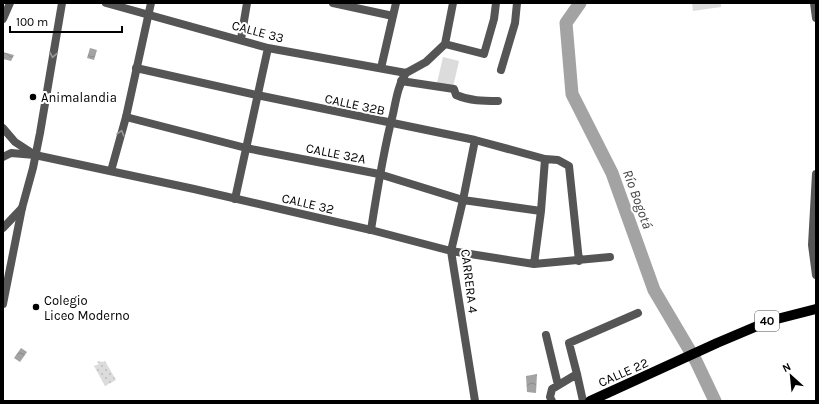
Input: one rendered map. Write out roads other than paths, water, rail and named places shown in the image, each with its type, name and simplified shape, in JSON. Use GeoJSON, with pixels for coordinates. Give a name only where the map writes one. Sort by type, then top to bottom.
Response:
{"type":"FeatureCollection","features":[{"type":"Feature","properties":{"kind":"main road","name":"CALLE 22"},"geometry":{"type":"LineString","coordinates":[[590,401],[719,342],[769,321],[816,309]]}},
{"type":"Feature","properties":{"kind":"street"},"geometry":{"type":"LineString","coordinates":[[3,19],[10,3]]}},
{"type":"Feature","properties":{"kind":"street"},"geometry":{"type":"LineString","coordinates":[[3,304],[22,208],[35,155],[62,3]]}},
{"type":"Feature","properties":{"kind":"street","name":"CALLE 33"},"geometry":{"type":"LineString","coordinates":[[106,3],[241,39],[268,48],[406,73]]}},
{"type":"Feature","properties":{"kind":"street"},"geometry":{"type":"LineString","coordinates":[[111,171],[126,117],[151,3]]}},
{"type":"Feature","properties":{"kind":"street"},"geometry":{"type":"LineString","coordinates":[[241,39],[248,3]]}},
{"type":"Feature","properties":{"kind":"street"},"geometry":{"type":"LineString","coordinates":[[333,3],[393,16]]}},
{"type":"Feature","properties":{"kind":"street"},"geometry":{"type":"LineString","coordinates":[[381,68],[396,3]]}},
{"type":"Feature","properties":{"kind":"street"},"geometry":{"type":"LineString","coordinates":[[371,230],[379,174],[401,81],[406,73],[426,62],[445,44],[453,3]]}},
{"type":"Feature","properties":{"kind":"street"},"geometry":{"type":"LineString","coordinates":[[445,44],[484,54],[494,19],[496,3]]}},
{"type":"Feature","properties":{"kind":"street"},"geometry":{"type":"LineString","coordinates":[[501,70],[515,23],[517,3]]}},
{"type":"Feature","properties":{"kind":"street"},"geometry":{"type":"LineString","coordinates":[[814,3],[816,18]]}},
{"type":"Feature","properties":{"kind":"street"},"geometry":{"type":"LineString","coordinates":[[235,199],[268,48]]}},
{"type":"Feature","properties":{"kind":"street","name":"CALLE 32B"},"geometry":{"type":"LineString","coordinates":[[136,68],[390,124],[475,140],[545,159],[558,160],[569,166],[579,260]]}},
{"type":"Feature","properties":{"kind":"street"},"geometry":{"type":"LineString","coordinates":[[401,81],[454,89],[456,95],[464,99],[475,101],[498,101]]}},
{"type":"Feature","properties":{"kind":"street","name":"CALLE 32A"},"geometry":{"type":"LineString","coordinates":[[126,117],[246,148],[379,174],[463,200],[541,211]]}},
{"type":"Feature","properties":{"kind":"street"},"geometry":{"type":"LineString","coordinates":[[3,128],[15,142],[35,155]]}},
{"type":"Feature","properties":{"kind":"street","name":"CARRERA 4"},"geometry":{"type":"LineString","coordinates":[[475,140],[451,251],[475,401]]}},
{"type":"Feature","properties":{"kind":"street","name":"CALLE 32"},"geometry":{"type":"LineString","coordinates":[[3,157],[11,153],[35,155],[194,188],[235,199],[371,230],[451,251],[534,264],[610,257]]}},
{"type":"Feature","properties":{"kind":"street"},"geometry":{"type":"LineString","coordinates":[[534,264],[541,211],[545,159]]}},
{"type":"Feature","properties":{"kind":"street"},"geometry":{"type":"LineString","coordinates":[[816,174],[815,215],[812,245],[816,275]]}},
{"type":"Feature","properties":{"kind":"street"},"geometry":{"type":"LineString","coordinates":[[3,228],[22,208]]}},
{"type":"Feature","properties":{"kind":"street"},"geometry":{"type":"LineString","coordinates":[[583,401],[569,343],[638,313]]}},
{"type":"Feature","properties":{"kind":"street"},"geometry":{"type":"LineString","coordinates":[[546,335],[558,384]]}},
{"type":"Feature","properties":{"kind":"street"},"geometry":{"type":"LineString","coordinates":[[552,401],[550,397],[552,389],[558,384],[577,374]]}},
{"type":"Feature","properties":{"kind":"water"},"geometry":{"type":"Polygon","coordinates":[[[90,48],[97,50],[94,60],[87,58],[90,48]]]}},
{"type":"Feature","properties":{"kind":"water"},"geometry":{"type":"Polygon","coordinates":[[[3,52],[14,55],[11,61],[3,59],[3,52]]]}},
{"type":"Feature","properties":{"kind":"water"},"geometry":{"type":"Polygon","coordinates":[[[21,348],[27,352],[20,362],[14,358],[21,348]]]}},
{"type":"Feature","properties":{"kind":"water"},"geometry":{"type":"Polygon","coordinates":[[[537,374],[536,393],[527,392],[526,376],[537,374]]]}},
{"type":"Feature","properties":{"kind":"waterway","name":"Río Bogotá"},"geometry":{"type":"LineString","coordinates":[[580,3],[566,23],[572,94],[612,173],[654,290],[696,361],[715,401]]}},
{"type":"Feature","properties":{"kind":"place","name":"Animalandia"},"geometry":{"type":"Point","coordinates":[33,97]}},
{"type":"Feature","properties":{"kind":"place","name":"Colegio Liceo Moderno"},"geometry":{"type":"Point","coordinates":[36,307]}}]}
